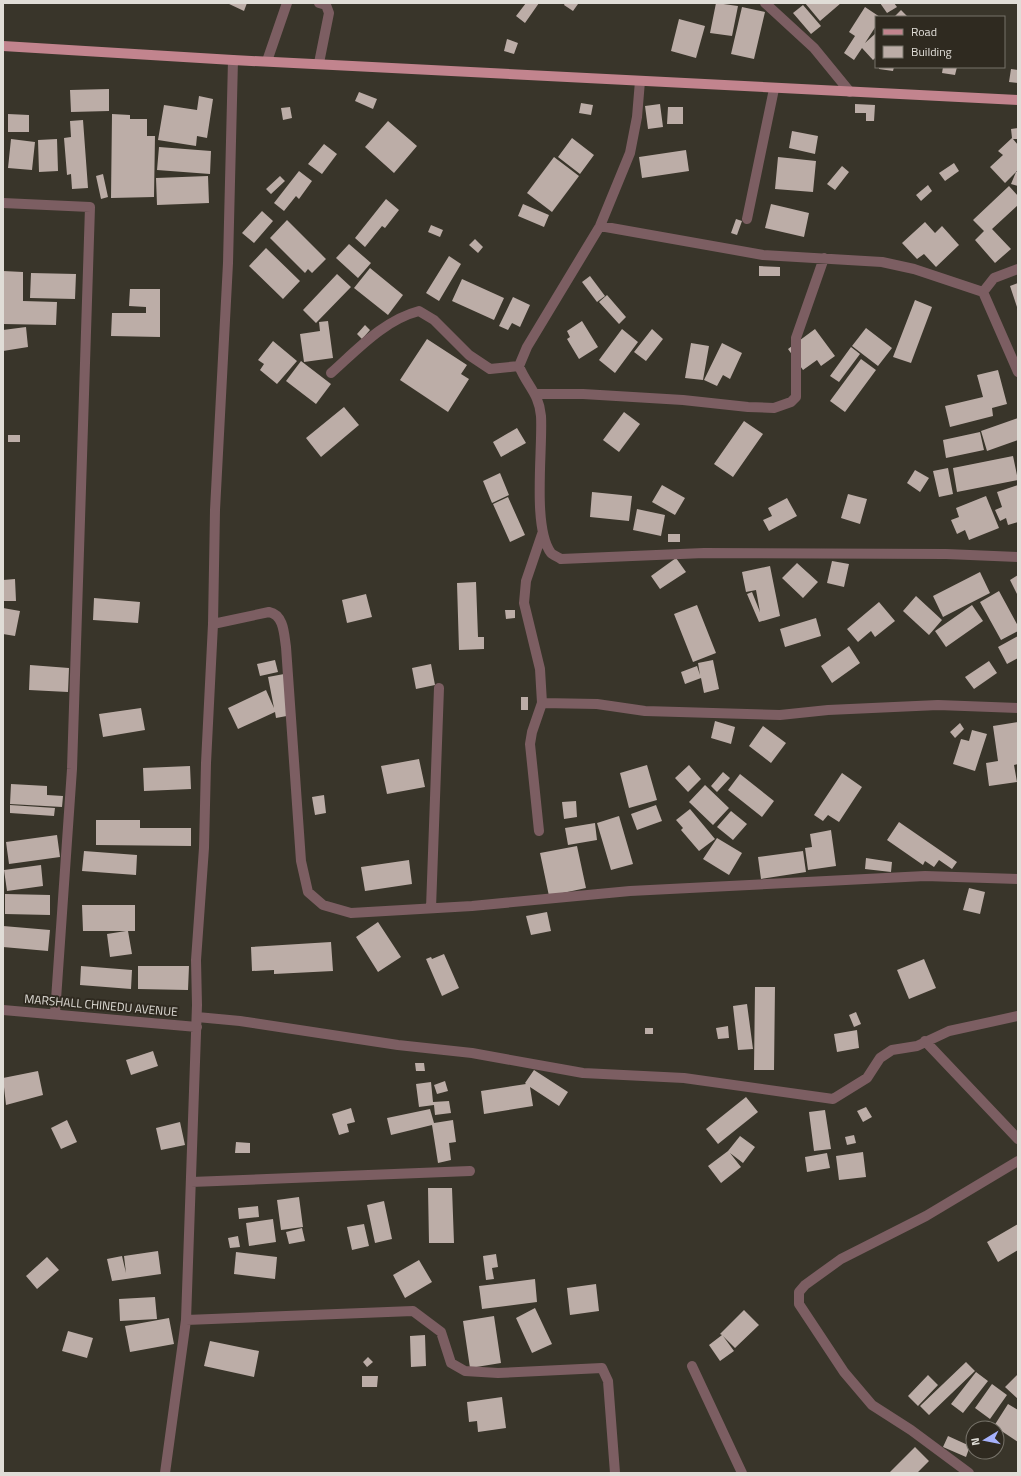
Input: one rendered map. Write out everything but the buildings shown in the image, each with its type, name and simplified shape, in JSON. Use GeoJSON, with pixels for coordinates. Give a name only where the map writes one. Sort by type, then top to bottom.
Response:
{"type":"FeatureCollection","features":[{"type":"Feature","properties":{"kind":"main road"},"geometry":{"type":"LineString","coordinates":[[3,46],[774,89],[1018,100]]}},
{"type":"Feature","properties":{"kind":"street"},"geometry":{"type":"LineString","coordinates":[[267,61],[287,3]]}},
{"type":"Feature","properties":{"kind":"street"},"geometry":{"type":"LineString","coordinates":[[319,3],[326,5],[329,13],[319,63]]}},
{"type":"Feature","properties":{"kind":"street"},"geometry":{"type":"LineString","coordinates":[[764,3],[814,48],[850,92]]}},
{"type":"Feature","properties":{"kind":"street"},"geometry":{"type":"LineString","coordinates":[[165,1473],[186,1320],[197,1022],[196,960],[204,848],[206,763],[213,624],[215,510],[228,263],[233,60]]}},
{"type":"Feature","properties":{"kind":"street"},"geometry":{"type":"LineString","coordinates":[[539,831],[530,744],[532,732],[542,703],[540,669],[524,603],[526,581],[542,534],[539,462],[541,416],[536,394],[524,379],[519,366],[527,347],[600,226],[630,153],[637,117],[640,81]]}},
{"type":"Feature","properties":{"kind":"street"},"geometry":{"type":"LineString","coordinates":[[747,219],[774,89]]}},
{"type":"Feature","properties":{"kind":"street"},"geometry":{"type":"LineString","coordinates":[[3,203],[90,207],[72,769],[55,1014]]}},
{"type":"Feature","properties":{"kind":"street"},"geometry":{"type":"LineString","coordinates":[[600,226],[763,255],[882,262],[914,269],[983,292],[1018,372]]}},
{"type":"Feature","properties":{"kind":"street"},"geometry":{"type":"LineString","coordinates":[[536,394],[583,394],[683,400],[768,408],[774,408],[791,402],[796,397],[796,338],[824,258]]}},
{"type":"Feature","properties":{"kind":"street"},"geometry":{"type":"LineString","coordinates":[[983,292],[994,278],[1018,269]]}},
{"type":"Feature","properties":{"kind":"street"},"geometry":{"type":"LineString","coordinates":[[330,373],[376,333],[407,314],[419,311],[434,320],[469,355],[490,369],[519,366]]}},
{"type":"Feature","properties":{"kind":"street"},"geometry":{"type":"LineString","coordinates":[[542,534],[551,553],[561,559],[704,553],[946,554],[1018,557]]}},
{"type":"Feature","properties":{"kind":"street"},"geometry":{"type":"LineString","coordinates":[[213,624],[269,612],[276,613],[280,617],[286,647],[301,861],[308,892],[323,905],[351,912],[431,908],[630,891],[924,876],[1018,879]]}},
{"type":"Feature","properties":{"kind":"street"},"geometry":{"type":"LineString","coordinates":[[431,908],[439,688]]}},
{"type":"Feature","properties":{"kind":"street"},"geometry":{"type":"LineString","coordinates":[[542,703],[597,704],[645,711],[780,715],[828,710],[938,706],[1018,708]]}},
{"type":"Feature","properties":{"kind":"street","name":"MARSHALL CHINEDU AVENUE"},"geometry":{"type":"LineString","coordinates":[[3,1010],[197,1022],[240,1021],[398,1045],[472,1053],[583,1073],[684,1078],[833,1099],[867,1078],[880,1058],[892,1050],[917,1046],[949,1031],[1018,1016]]}},
{"type":"Feature","properties":{"kind":"street"},"geometry":{"type":"LineString","coordinates":[[925,1041],[1018,1139]]}},
{"type":"Feature","properties":{"kind":"street"},"geometry":{"type":"LineString","coordinates":[[969,1473],[911,1430],[872,1405],[844,1372],[799,1304],[799,1292],[805,1285],[841,1259],[926,1216],[1018,1161]]}},
{"type":"Feature","properties":{"kind":"street"},"geometry":{"type":"LineString","coordinates":[[191,1182],[470,1171]]}},
{"type":"Feature","properties":{"kind":"street"},"geometry":{"type":"LineString","coordinates":[[186,1320],[413,1311],[441,1332],[451,1364],[465,1371],[498,1373],[602,1368],[608,1381],[615,1473]]}},
{"type":"Feature","properties":{"kind":"street"},"geometry":{"type":"LineString","coordinates":[[692,1366],[742,1473]]}}]}
